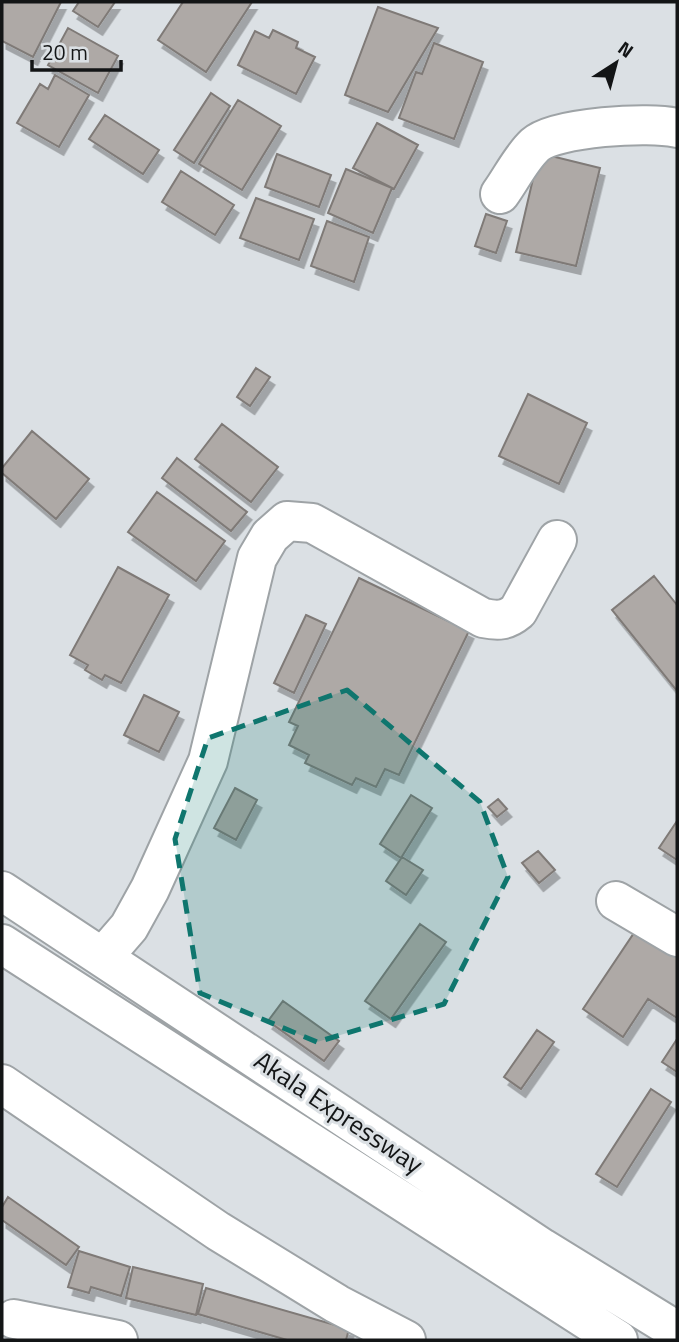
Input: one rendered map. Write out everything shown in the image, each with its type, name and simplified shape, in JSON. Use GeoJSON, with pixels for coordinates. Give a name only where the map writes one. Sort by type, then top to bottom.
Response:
{"type":"FeatureCollection","features":[{"type":"Feature","properties":{"kind":"main road"},"geometry":{"type":"LineString","coordinates":[[500,194],[536,144],[569,134],[631,124],[677,128]]}},
{"type":"Feature","properties":{"kind":"main road"},"geometry":{"type":"LineString","coordinates":[[103,957],[130,927],[208,761],[257,558],[277,528],[287,521],[312,523],[483,618],[496,621],[508,619],[519,611],[557,540]]}},
{"type":"Feature","properties":{"kind":"main road","name":"Akala Expressway"},"geometry":{"type":"LineString","coordinates":[[2,891],[542,1248],[677,1331]]}},
{"type":"Feature","properties":{"kind":"main road"},"geometry":{"type":"LineString","coordinates":[[616,901],[677,937]]}},
{"type":"Feature","properties":{"kind":"main road","name":"Akala Expressway"},"geometry":{"type":"LineString","coordinates":[[2,944],[618,1340]]}},
{"type":"Feature","properties":{"kind":"main road"},"geometry":{"type":"LineString","coordinates":[[2,1084],[218,1231],[337,1304],[406,1340]]}},
{"type":"Feature","properties":{"kind":"main road"},"geometry":{"type":"LineString","coordinates":[[14,1322],[118,1340]]}},
{"type":"Feature","properties":{"kind":"highlighted area"},"geometry":{"type":"Polygon","coordinates":[[[347,690],[480,802],[508,877],[444,1004],[317,1042],[200,993],[175,839],[208,738],[347,690]]]}},
{"type":"Feature","properties":{"kind":"building"},"geometry":{"type":"Polygon","coordinates":[[[2,2],[61,2],[33,57],[2,41],[2,2]]]}},
{"type":"Feature","properties":{"kind":"building"},"geometry":{"type":"Polygon","coordinates":[[[79,2],[115,2],[98,27],[73,11],[79,2]]]}},
{"type":"Feature","properties":{"kind":"building"},"geometry":{"type":"Polygon","coordinates":[[[183,2],[252,2],[206,72],[158,40],[183,2]]]}},
{"type":"Feature","properties":{"kind":"building"},"geometry":{"type":"Polygon","coordinates":[[[378,7],[438,28],[388,112],[345,95],[378,7]]]}},
{"type":"Feature","properties":{"kind":"building"},"geometry":{"type":"Polygon","coordinates":[[[68,28],[118,56],[98,93],[48,65],[68,28]]]}},
{"type":"Feature","properties":{"kind":"building"},"geometry":{"type":"Polygon","coordinates":[[[273,30],[298,42],[296,48],[315,57],[296,94],[238,65],[255,31],[269,38],[273,30]]]}},
{"type":"Feature","properties":{"kind":"building"},"geometry":{"type":"Polygon","coordinates":[[[434,43],[483,62],[454,139],[399,118],[416,72],[422,74],[434,43]]]}},
{"type":"Feature","properties":{"kind":"building"},"geometry":{"type":"Polygon","coordinates":[[[55,75],[89,95],[59,147],[17,123],[40,84],[48,89],[55,75]]]}},
{"type":"Feature","properties":{"kind":"building"},"geometry":{"type":"Polygon","coordinates":[[[211,93],[230,106],[194,163],[174,150],[211,93]]]}},
{"type":"Feature","properties":{"kind":"building"},"geometry":{"type":"Polygon","coordinates":[[[238,100],[281,126],[242,190],[199,164],[238,100]]]}},
{"type":"Feature","properties":{"kind":"building"},"geometry":{"type":"Polygon","coordinates":[[[105,115],[159,150],[143,174],[89,139],[105,115]]]}},
{"type":"Feature","properties":{"kind":"building"},"geometry":{"type":"Polygon","coordinates":[[[377,123],[418,145],[394,189],[353,168],[377,123]]]}},
{"type":"Feature","properties":{"kind":"building"},"geometry":{"type":"Polygon","coordinates":[[[539,153],[600,168],[576,266],[516,252],[539,153]]]}},
{"type":"Feature","properties":{"kind":"building"},"geometry":{"type":"Polygon","coordinates":[[[277,154],[331,175],[319,207],[265,187],[277,154]]]}},
{"type":"Feature","properties":{"kind":"building"},"geometry":{"type":"Polygon","coordinates":[[[346,169],[392,188],[373,233],[328,213],[346,169]]]}},
{"type":"Feature","properties":{"kind":"building"},"geometry":{"type":"Polygon","coordinates":[[[181,171],[234,205],[215,235],[162,202],[181,171]]]}},
{"type":"Feature","properties":{"kind":"building"},"geometry":{"type":"Polygon","coordinates":[[[256,198],[314,219],[299,260],[240,238],[256,198]]]}},
{"type":"Feature","properties":{"kind":"building"},"geometry":{"type":"Polygon","coordinates":[[[486,214],[507,221],[496,253],[475,246],[486,214]]]}},
{"type":"Feature","properties":{"kind":"building"},"geometry":{"type":"Polygon","coordinates":[[[327,221],[369,237],[354,282],[311,266],[327,221]]]}},
{"type":"Feature","properties":{"kind":"building"},"geometry":{"type":"Polygon","coordinates":[[[256,368],[270,377],[250,406],[237,397],[256,368]]]}},
{"type":"Feature","properties":{"kind":"building"},"geometry":{"type":"Polygon","coordinates":[[[528,394],[587,423],[559,484],[499,456],[528,394]]]}},
{"type":"Feature","properties":{"kind":"building"},"geometry":{"type":"Polygon","coordinates":[[[222,424],[278,467],[251,502],[195,459],[222,424]]]}},
{"type":"Feature","properties":{"kind":"building"},"geometry":{"type":"Polygon","coordinates":[[[32,431],[89,479],[56,519],[2,473],[2,468],[32,431]]]}},
{"type":"Feature","properties":{"kind":"building"},"geometry":{"type":"Polygon","coordinates":[[[177,458],[247,512],[231,531],[162,478],[177,458]]]}},
{"type":"Feature","properties":{"kind":"building"},"geometry":{"type":"Polygon","coordinates":[[[157,492],[225,541],[196,581],[128,532],[157,492]]]}},
{"type":"Feature","properties":{"kind":"building"},"geometry":{"type":"Polygon","coordinates":[[[118,567],[169,595],[121,683],[105,675],[102,680],[85,670],[88,665],[70,655],[118,567]]]}},
{"type":"Feature","properties":{"kind":"building"},"geometry":{"type":"Polygon","coordinates":[[[654,576],[677,605],[677,691],[612,610],[654,576]]]}},
{"type":"Feature","properties":{"kind":"building"},"geometry":{"type":"Polygon","coordinates":[[[359,578],[469,631],[399,775],[385,769],[376,787],[356,778],[352,785],[305,763],[309,755],[289,745],[298,726],[289,722],[359,578]]]}},
{"type":"Feature","properties":{"kind":"building"},"geometry":{"type":"Polygon","coordinates":[[[306,615],[326,624],[294,693],[274,683],[306,615]]]}},
{"type":"Feature","properties":{"kind":"building"},"geometry":{"type":"Polygon","coordinates":[[[144,695],[179,712],[159,752],[124,735],[144,695]]]}},
{"type":"Feature","properties":{"kind":"building"},"geometry":{"type":"Polygon","coordinates":[[[235,788],[257,800],[236,840],[214,828],[235,788]]]}},
{"type":"Feature","properties":{"kind":"building"},"geometry":{"type":"Polygon","coordinates":[[[411,795],[432,808],[401,858],[380,844],[411,795]]]}},
{"type":"Feature","properties":{"kind":"building"},"geometry":{"type":"Polygon","coordinates":[[[498,799],[507,809],[497,817],[488,807],[498,799]]]}},
{"type":"Feature","properties":{"kind":"building"},"geometry":{"type":"Polygon","coordinates":[[[677,821],[677,860],[659,848],[677,821]]]}},
{"type":"Feature","properties":{"kind":"building"},"geometry":{"type":"Polygon","coordinates":[[[538,851],[555,870],[539,883],[522,863],[538,851]]]}},
{"type":"Feature","properties":{"kind":"building"},"geometry":{"type":"Polygon","coordinates":[[[402,857],[423,870],[406,895],[386,881],[402,857]]]}},
{"type":"Feature","properties":{"kind":"building"},"geometry":{"type":"Polygon","coordinates":[[[420,924],[446,942],[391,1019],[365,1001],[420,924]]]}},
{"type":"Feature","properties":{"kind":"building"},"geometry":{"type":"Polygon","coordinates":[[[640,924],[677,949],[677,1018],[648,999],[623,1037],[583,1009],[640,924]]]}},
{"type":"Feature","properties":{"kind":"building"},"geometry":{"type":"Polygon","coordinates":[[[283,1001],[339,1041],[324,1061],[268,1021],[283,1001]]]}},
{"type":"Feature","properties":{"kind":"building"},"geometry":{"type":"Polygon","coordinates":[[[537,1030],[554,1042],[521,1089],[504,1077],[537,1030]]]}},
{"type":"Feature","properties":{"kind":"building"},"geometry":{"type":"Polygon","coordinates":[[[677,1039],[677,1072],[662,1062],[677,1039]]]}},
{"type":"Feature","properties":{"kind":"building"},"geometry":{"type":"Polygon","coordinates":[[[651,1089],[671,1102],[617,1187],[596,1174],[651,1089]]]}},
{"type":"Feature","properties":{"kind":"building"},"geometry":{"type":"Polygon","coordinates":[[[8,1197],[79,1247],[66,1265],[2,1220],[2,1207],[8,1197]]]}},
{"type":"Feature","properties":{"kind":"building"},"geometry":{"type":"Polygon","coordinates":[[[79,1251],[130,1267],[121,1296],[91,1287],[89,1293],[68,1287],[79,1251]]]}},
{"type":"Feature","properties":{"kind":"building"},"geometry":{"type":"Polygon","coordinates":[[[133,1267],[203,1284],[196,1315],[126,1298],[133,1267]]]}},
{"type":"Feature","properties":{"kind":"building"},"geometry":{"type":"Polygon","coordinates":[[[206,1288],[349,1329],[346,1340],[287,1340],[198,1314],[206,1288]]]}}]}
